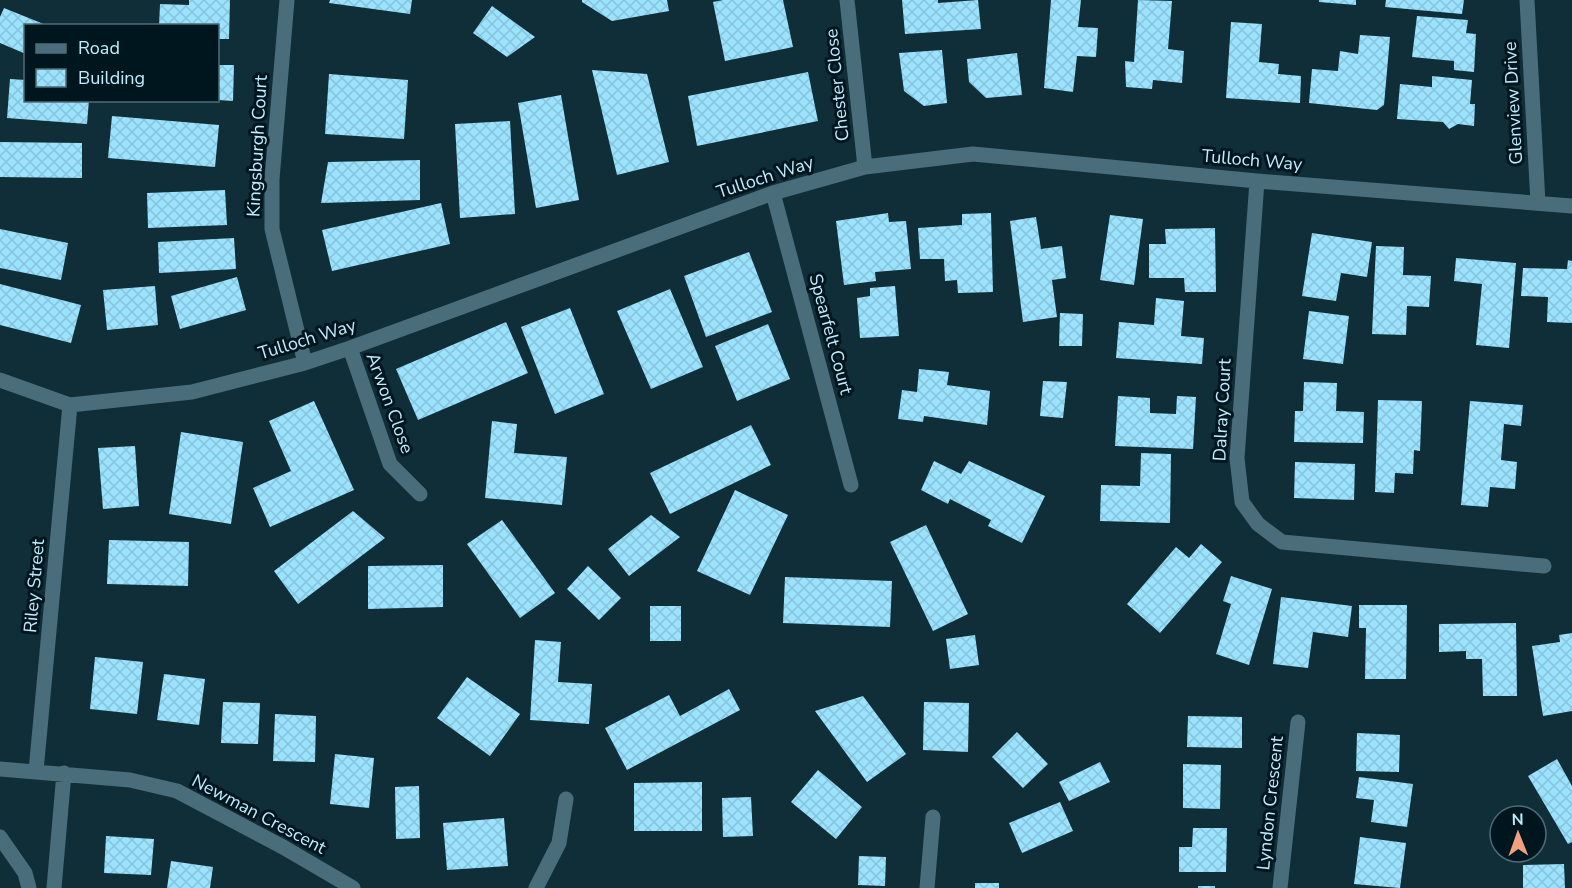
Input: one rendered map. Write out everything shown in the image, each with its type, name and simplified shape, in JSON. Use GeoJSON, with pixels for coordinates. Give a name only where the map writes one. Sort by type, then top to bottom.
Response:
{"type":"FeatureCollection","features":[{"type":"Feature","properties":{"kind":"street","name":"Kingsburgh Court"},"geometry":{"type":"LineString","coordinates":[[287,0],[272,179],[272,229],[305,363]]}},
{"type":"Feature","properties":{"kind":"street","name":"Chester Close"},"geometry":{"type":"LineString","coordinates":[[847,0],[865,167]]}},
{"type":"Feature","properties":{"kind":"street","name":"Glenview Drive"},"geometry":{"type":"LineString","coordinates":[[1527,0],[1538,203]]}},
{"type":"Feature","properties":{"kind":"street","name":"Tulloch Way"},"geometry":{"type":"LineString","coordinates":[[0,380],[70,405],[192,392],[305,363],[350,348],[773,193],[865,167],[973,154],[1257,181],[1572,206]]}},
{"type":"Feature","properties":{"kind":"street","name":"Dalray Court"},"geometry":{"type":"LineString","coordinates":[[1257,181],[1237,458],[1242,502],[1258,524],[1282,542],[1544,566]]}},
{"type":"Feature","properties":{"kind":"street","name":"Spearfelt Court"},"geometry":{"type":"LineString","coordinates":[[773,193],[851,485]]}},
{"type":"Feature","properties":{"kind":"street","name":"Arwon Close"},"geometry":{"type":"LineString","coordinates":[[350,348],[390,464],[420,494]]}},
{"type":"Feature","properties":{"kind":"street","name":"Riley Street"},"geometry":{"type":"LineString","coordinates":[[36,771],[70,405]]}},
{"type":"Feature","properties":{"kind":"street","name":"Lyndon Crescent"},"geometry":{"type":"LineString","coordinates":[[1280,888],[1298,722]]}},
{"type":"Feature","properties":{"kind":"street","name":"Newman Crescent"},"geometry":{"type":"LineString","coordinates":[[0,769],[130,780],[177,791],[283,846],[353,888]]}},
{"type":"Feature","properties":{"kind":"street"},"geometry":{"type":"LineString","coordinates":[[54,888],[64,773]]}},
{"type":"Feature","properties":{"kind":"street"},"geometry":{"type":"LineString","coordinates":[[536,888],[559,843],[566,799]]}},
{"type":"Feature","properties":{"kind":"street"},"geometry":{"type":"LineString","coordinates":[[927,888],[933,817]]}},
{"type":"Feature","properties":{"kind":"street"},"geometry":{"type":"LineString","coordinates":[[0,837],[25,873],[29,888]]}},
{"type":"Feature","properties":{"kind":"building"},"geometry":{"type":"Polygon","coordinates":[[[189,0],[230,0],[229,39],[219,39],[219,24],[159,24],[160,4],[189,5],[189,0]]]}},
{"type":"Feature","properties":{"kind":"building"},"geometry":{"type":"Polygon","coordinates":[[[330,0],[412,0],[410,14],[329,3],[330,0]]]}},
{"type":"Feature","properties":{"kind":"building"},"geometry":{"type":"Polygon","coordinates":[[[582,0],[667,0],[669,11],[612,21],[582,0]]]}},
{"type":"Feature","properties":{"kind":"building"},"geometry":{"type":"Polygon","coordinates":[[[783,0],[793,47],[725,61],[713,2],[783,0]]]}},
{"type":"Feature","properties":{"kind":"building"},"geometry":{"type":"Polygon","coordinates":[[[902,0],[938,0],[938,3],[978,0],[981,29],[905,34],[902,0]]]}},
{"type":"Feature","properties":{"kind":"building"},"geometry":{"type":"Polygon","coordinates":[[[1051,0],[1081,0],[1078,27],[1098,28],[1096,57],[1077,56],[1073,92],[1044,88],[1051,0]]]}},
{"type":"Feature","properties":{"kind":"building"},"geometry":{"type":"Polygon","coordinates":[[[1138,0],[1172,1],[1168,49],[1184,51],[1182,83],[1153,80],[1152,89],[1126,87],[1125,61],[1134,62],[1138,0]]]}},
{"type":"Feature","properties":{"kind":"building"},"geometry":{"type":"Polygon","coordinates":[[[1319,0],[1356,0],[1356,5],[1319,2],[1319,0]]]}},
{"type":"Feature","properties":{"kind":"building"},"geometry":{"type":"Polygon","coordinates":[[[1386,0],[1464,0],[1462,14],[1385,7],[1386,0]]]}},
{"type":"Feature","properties":{"kind":"building"},"geometry":{"type":"Polygon","coordinates":[[[492,6],[535,37],[507,57],[473,33],[492,6]]]}},
{"type":"Feature","properties":{"kind":"building"},"geometry":{"type":"Polygon","coordinates":[[[4,8],[44,24],[24,24],[24,53],[0,43],[0,17],[4,8]]]}},
{"type":"Feature","properties":{"kind":"building"},"geometry":{"type":"Polygon","coordinates":[[[1417,16],[1468,20],[1466,33],[1476,34],[1474,72],[1454,70],[1454,61],[1412,57],[1417,16]]]}},
{"type":"Feature","properties":{"kind":"building"},"geometry":{"type":"Polygon","coordinates":[[[1231,22],[1262,24],[1259,62],[1279,64],[1278,74],[1301,76],[1300,103],[1226,98],[1231,22]]]}},
{"type":"Feature","properties":{"kind":"building"},"geometry":{"type":"Polygon","coordinates":[[[1360,35],[1390,37],[1384,105],[1377,110],[1309,103],[1312,69],[1338,71],[1340,51],[1358,54],[1360,35]]]}},
{"type":"Feature","properties":{"kind":"building"},"geometry":{"type":"Polygon","coordinates":[[[942,50],[947,103],[924,106],[904,91],[899,53],[942,50]]]}},
{"type":"Feature","properties":{"kind":"building"},"geometry":{"type":"Polygon","coordinates":[[[1017,53],[1022,95],[986,98],[969,82],[967,59],[1017,53]]]}},
{"type":"Feature","properties":{"kind":"building"},"geometry":{"type":"Polygon","coordinates":[[[219,65],[234,65],[233,101],[219,100],[219,65]]]}},
{"type":"Feature","properties":{"kind":"building"},"geometry":{"type":"Polygon","coordinates":[[[592,70],[647,74],[669,162],[617,175],[592,70]]]}},
{"type":"Feature","properties":{"kind":"building"},"geometry":{"type":"Polygon","coordinates":[[[808,72],[818,121],[697,146],[688,96],[808,72]]]}},
{"type":"Feature","properties":{"kind":"building"},"geometry":{"type":"Polygon","coordinates":[[[329,74],[408,80],[404,139],[325,134],[329,74]]]}},
{"type":"Feature","properties":{"kind":"building"},"geometry":{"type":"Polygon","coordinates":[[[1432,76],[1472,80],[1470,104],[1475,104],[1474,126],[1458,124],[1449,129],[1443,122],[1397,119],[1400,84],[1432,87],[1432,76]]]}},
{"type":"Feature","properties":{"kind":"building"},"geometry":{"type":"Polygon","coordinates":[[[10,79],[24,80],[24,102],[89,102],[87,124],[7,118],[10,79]]]}},
{"type":"Feature","properties":{"kind":"building"},"geometry":{"type":"Polygon","coordinates":[[[561,95],[579,200],[536,208],[518,103],[561,95]]]}},
{"type":"Feature","properties":{"kind":"building"},"geometry":{"type":"Polygon","coordinates":[[[112,116],[219,125],[215,167],[108,158],[112,116]]]}},
{"type":"Feature","properties":{"kind":"building"},"geometry":{"type":"Polygon","coordinates":[[[510,121],[515,214],[460,218],[455,124],[510,121]]]}},
{"type":"Feature","properties":{"kind":"building"},"geometry":{"type":"Polygon","coordinates":[[[0,142],[82,143],[82,178],[0,177],[0,142]]]}},
{"type":"Feature","properties":{"kind":"building"},"geometry":{"type":"Polygon","coordinates":[[[420,160],[420,200],[321,203],[328,162],[420,160]]]}},
{"type":"Feature","properties":{"kind":"building"},"geometry":{"type":"Polygon","coordinates":[[[225,190],[227,225],[148,228],[147,193],[225,190]]]}},
{"type":"Feature","properties":{"kind":"building"},"geometry":{"type":"Polygon","coordinates":[[[441,203],[450,244],[332,271],[322,230],[441,203]]]}},
{"type":"Feature","properties":{"kind":"building"},"geometry":{"type":"Polygon","coordinates":[[[888,213],[889,222],[906,221],[911,269],[875,272],[876,281],[844,285],[836,221],[888,213]]]}},
{"type":"Feature","properties":{"kind":"building"},"geometry":{"type":"Polygon","coordinates":[[[991,213],[993,292],[958,293],[957,280],[945,281],[944,259],[920,259],[918,228],[962,225],[962,214],[991,213]]]}},
{"type":"Feature","properties":{"kind":"building"},"geometry":{"type":"Polygon","coordinates":[[[1110,215],[1143,219],[1134,285],[1100,280],[1110,215]]]}},
{"type":"Feature","properties":{"kind":"building"},"geometry":{"type":"Polygon","coordinates":[[[1036,217],[1041,249],[1062,246],[1066,278],[1052,280],[1057,317],[1023,322],[1010,221],[1036,217]]]}},
{"type":"Feature","properties":{"kind":"building"},"geometry":{"type":"Polygon","coordinates":[[[1215,228],[1216,292],[1185,292],[1184,278],[1149,278],[1149,244],[1166,244],[1165,229],[1215,228]]]}},
{"type":"Feature","properties":{"kind":"building"},"geometry":{"type":"Polygon","coordinates":[[[0,229],[68,243],[61,280],[0,268],[0,229]]]}},
{"type":"Feature","properties":{"kind":"building"},"geometry":{"type":"Polygon","coordinates":[[[1312,233],[1372,242],[1367,277],[1341,273],[1336,301],[1302,296],[1312,233]]]}},
{"type":"Feature","properties":{"kind":"building"},"geometry":{"type":"Polygon","coordinates":[[[234,238],[236,269],[159,273],[158,242],[234,238]]]}},
{"type":"Feature","properties":{"kind":"building"},"geometry":{"type":"Polygon","coordinates":[[[1376,246],[1404,247],[1403,275],[1431,276],[1429,307],[1407,306],[1406,335],[1372,334],[1376,246]]]}},
{"type":"Feature","properties":{"kind":"building"},"geometry":{"type":"Polygon","coordinates":[[[749,252],[772,312],[706,337],[684,276],[749,252]]]}},
{"type":"Feature","properties":{"kind":"building"},"geometry":{"type":"Polygon","coordinates":[[[1456,258],[1516,263],[1509,348],[1476,345],[1482,284],[1454,281],[1456,258]]]}},
{"type":"Feature","properties":{"kind":"building"},"geometry":{"type":"Polygon","coordinates":[[[1568,260],[1572,261],[1572,323],[1547,322],[1548,297],[1521,296],[1523,268],[1567,269],[1568,260]]]}},
{"type":"Feature","properties":{"kind":"building"},"geometry":{"type":"Polygon","coordinates":[[[237,277],[246,310],[180,329],[171,296],[237,277]]]}},
{"type":"Feature","properties":{"kind":"building"},"geometry":{"type":"Polygon","coordinates":[[[0,284],[81,305],[71,343],[0,325],[0,284]]]}},
{"type":"Feature","properties":{"kind":"building"},"geometry":{"type":"Polygon","coordinates":[[[155,286],[158,325],[107,330],[103,290],[155,286]]]}},
{"type":"Feature","properties":{"kind":"building"},"geometry":{"type":"Polygon","coordinates":[[[895,286],[899,336],[860,338],[857,298],[870,296],[870,288],[895,286]]]}},
{"type":"Feature","properties":{"kind":"building"},"geometry":{"type":"Polygon","coordinates":[[[670,289],[703,367],[651,389],[617,311],[670,289]]]}},
{"type":"Feature","properties":{"kind":"building"},"geometry":{"type":"Polygon","coordinates":[[[1156,298],[1184,301],[1181,336],[1204,338],[1202,364],[1116,358],[1119,322],[1154,325],[1156,298]]]}},
{"type":"Feature","properties":{"kind":"building"},"geometry":{"type":"Polygon","coordinates":[[[570,308],[604,394],[555,414],[521,327],[570,308]]]}},
{"type":"Feature","properties":{"kind":"building"},"geometry":{"type":"Polygon","coordinates":[[[1309,311],[1349,316],[1343,364],[1303,359],[1309,311]]]}},
{"type":"Feature","properties":{"kind":"building"},"geometry":{"type":"Polygon","coordinates":[[[1060,313],[1083,314],[1082,346],[1059,346],[1060,313]]]}},
{"type":"Feature","properties":{"kind":"building"},"geometry":{"type":"Polygon","coordinates":[[[506,322],[528,373],[418,420],[396,369],[506,322]]]}},
{"type":"Feature","properties":{"kind":"building"},"geometry":{"type":"Polygon","coordinates":[[[768,324],[790,379],[737,401],[715,346],[768,324]]]}},
{"type":"Feature","properties":{"kind":"building"},"geometry":{"type":"Polygon","coordinates":[[[919,369],[949,372],[947,385],[990,391],[987,425],[924,416],[923,422],[898,419],[902,390],[917,392],[919,369]]]}},
{"type":"Feature","properties":{"kind":"building"},"geometry":{"type":"Polygon","coordinates":[[[1043,381],[1067,382],[1063,418],[1040,416],[1043,381]]]}},
{"type":"Feature","properties":{"kind":"building"},"geometry":{"type":"Polygon","coordinates":[[[1304,382],[1337,383],[1336,411],[1364,412],[1363,443],[1294,442],[1295,411],[1303,411],[1304,382]]]}},
{"type":"Feature","properties":{"kind":"building"},"geometry":{"type":"Polygon","coordinates":[[[1118,396],[1150,398],[1150,413],[1176,414],[1177,396],[1196,397],[1193,449],[1115,446],[1118,396]]]}},
{"type":"Feature","properties":{"kind":"building"},"geometry":{"type":"Polygon","coordinates":[[[1378,400],[1422,401],[1420,451],[1414,450],[1413,474],[1395,473],[1394,493],[1375,492],[1378,400]]]}},
{"type":"Feature","properties":{"kind":"building"},"geometry":{"type":"Polygon","coordinates":[[[314,401],[354,490],[270,527],[253,488],[291,471],[269,421],[314,401]]]}},
{"type":"Feature","properties":{"kind":"building"},"geometry":{"type":"Polygon","coordinates":[[[1470,401],[1523,405],[1521,426],[1504,424],[1501,460],[1517,462],[1515,489],[1490,487],[1488,507],[1461,505],[1470,401]]]}},
{"type":"Feature","properties":{"kind":"building"},"geometry":{"type":"Polygon","coordinates":[[[492,421],[517,424],[514,453],[567,457],[562,505],[485,498],[492,421]]]}},
{"type":"Feature","properties":{"kind":"building"},"geometry":{"type":"Polygon","coordinates":[[[751,425],[771,465],[670,514],[650,473],[751,425]]]}},
{"type":"Feature","properties":{"kind":"building"},"geometry":{"type":"Polygon","coordinates":[[[181,432],[243,442],[231,524],[169,514],[181,432]]]}},
{"type":"Feature","properties":{"kind":"building"},"geometry":{"type":"Polygon","coordinates":[[[135,446],[139,506],[103,509],[98,448],[135,446]]]}},
{"type":"Feature","properties":{"kind":"building"},"geometry":{"type":"Polygon","coordinates":[[[1141,453],[1171,454],[1170,523],[1100,521],[1101,485],[1140,486],[1141,453]]]}},
{"type":"Feature","properties":{"kind":"building"},"geometry":{"type":"Polygon","coordinates":[[[934,461],[961,474],[969,461],[1045,496],[1022,543],[988,526],[991,520],[950,499],[948,504],[921,490],[934,461]]]}},
{"type":"Feature","properties":{"kind":"building"},"geometry":{"type":"Polygon","coordinates":[[[1295,462],[1355,464],[1354,500],[1294,498],[1295,462]]]}},
{"type":"Feature","properties":{"kind":"building"},"geometry":{"type":"Polygon","coordinates":[[[735,490],[788,515],[750,595],[697,571],[735,490]]]}},
{"type":"Feature","properties":{"kind":"building"},"geometry":{"type":"Polygon","coordinates":[[[353,511],[385,538],[298,604],[274,571],[353,511]]]}},
{"type":"Feature","properties":{"kind":"building"},"geometry":{"type":"Polygon","coordinates":[[[651,515],[680,537],[629,576],[608,549],[651,515]]]}},
{"type":"Feature","properties":{"kind":"building"},"geometry":{"type":"Polygon","coordinates":[[[502,520],[555,593],[520,618],[467,544],[502,520]]]}},
{"type":"Feature","properties":{"kind":"building"},"geometry":{"type":"Polygon","coordinates":[[[926,525],[968,614],[933,631],[890,542],[926,525]]]}},
{"type":"Feature","properties":{"kind":"building"},"geometry":{"type":"Polygon","coordinates":[[[109,540],[189,542],[188,586],[107,584],[109,540]]]}},
{"type":"Feature","properties":{"kind":"building"},"geometry":{"type":"Polygon","coordinates":[[[1201,544],[1222,562],[1160,633],[1127,604],[1176,547],[1189,558],[1201,544]]]}},
{"type":"Feature","properties":{"kind":"building"},"geometry":{"type":"Polygon","coordinates":[[[443,565],[443,607],[368,609],[368,566],[443,565]]]}},
{"type":"Feature","properties":{"kind":"building"},"geometry":{"type":"Polygon","coordinates":[[[588,566],[621,598],[599,620],[567,589],[588,566]]]}},
{"type":"Feature","properties":{"kind":"building"},"geometry":{"type":"Polygon","coordinates":[[[1231,576],[1272,589],[1249,665],[1216,654],[1231,604],[1223,601],[1231,576]]]}},
{"type":"Feature","properties":{"kind":"building"},"geometry":{"type":"Polygon","coordinates":[[[785,577],[892,581],[890,627],[783,623],[785,577]]]}},
{"type":"Feature","properties":{"kind":"building"},"geometry":{"type":"Polygon","coordinates":[[[1281,597],[1352,606],[1348,637],[1313,632],[1308,668],[1273,664],[1281,597]]]}},
{"type":"Feature","properties":{"kind":"building"},"geometry":{"type":"Polygon","coordinates":[[[1359,605],[1407,605],[1406,679],[1365,679],[1366,628],[1359,628],[1359,605]]]}},
{"type":"Feature","properties":{"kind":"building"},"geometry":{"type":"Polygon","coordinates":[[[650,606],[681,606],[681,641],[650,641],[650,606]]]}},
{"type":"Feature","properties":{"kind":"building"},"geometry":{"type":"Polygon","coordinates":[[[1516,623],[1517,696],[1483,696],[1482,659],[1466,659],[1466,651],[1439,652],[1439,624],[1516,623]]]}},
{"type":"Feature","properties":{"kind":"building"},"geometry":{"type":"Polygon","coordinates":[[[1572,633],[1572,711],[1543,716],[1532,646],[1560,642],[1559,635],[1572,633]]]}},
{"type":"Feature","properties":{"kind":"building"},"geometry":{"type":"Polygon","coordinates":[[[975,635],[979,665],[950,669],[946,639],[975,635]]]}},
{"type":"Feature","properties":{"kind":"building"},"geometry":{"type":"Polygon","coordinates":[[[535,640],[561,642],[558,682],[592,684],[589,724],[530,720],[535,640]]]}},
{"type":"Feature","properties":{"kind":"building"},"geometry":{"type":"Polygon","coordinates":[[[95,657],[143,662],[137,714],[90,709],[95,657]]]}},
{"type":"Feature","properties":{"kind":"building"},"geometry":{"type":"Polygon","coordinates":[[[164,674],[205,679],[199,725],[157,720],[164,674]]]}},
{"type":"Feature","properties":{"kind":"building"},"geometry":{"type":"Polygon","coordinates":[[[467,677],[520,714],[490,756],[437,718],[467,677]]]}},
{"type":"Feature","properties":{"kind":"building"},"geometry":{"type":"Polygon","coordinates":[[[729,689],[740,710],[627,770],[605,728],[669,695],[680,716],[729,689]]]}},
{"type":"Feature","properties":{"kind":"building"},"geometry":{"type":"Polygon","coordinates":[[[863,696],[906,754],[867,782],[815,711],[863,696]]]}},
{"type":"Feature","properties":{"kind":"building"},"geometry":{"type":"Polygon","coordinates":[[[223,702],[260,703],[258,744],[221,743],[223,702]]]}},
{"type":"Feature","properties":{"kind":"building"},"geometry":{"type":"Polygon","coordinates":[[[924,702],[969,703],[968,752],[923,750],[924,702]]]}},
{"type":"Feature","properties":{"kind":"building"},"geometry":{"type":"Polygon","coordinates":[[[275,714],[316,716],[315,762],[273,761],[275,714]]]}},
{"type":"Feature","properties":{"kind":"building"},"geometry":{"type":"Polygon","coordinates":[[[1188,716],[1242,717],[1242,748],[1187,747],[1188,716]]]}},
{"type":"Feature","properties":{"kind":"building"},"geometry":{"type":"Polygon","coordinates":[[[1017,732],[1048,764],[1023,788],[992,757],[1017,732]]]}},
{"type":"Feature","properties":{"kind":"building"},"geometry":{"type":"Polygon","coordinates":[[[1357,733],[1400,735],[1399,772],[1356,771],[1357,733]]]}},
{"type":"Feature","properties":{"kind":"building"},"geometry":{"type":"Polygon","coordinates":[[[335,754],[374,758],[369,808],[330,804],[335,754]]]}},
{"type":"Feature","properties":{"kind":"building"},"geometry":{"type":"Polygon","coordinates":[[[1557,759],[1572,786],[1572,842],[1568,844],[1548,810],[1548,804],[1544,804],[1528,776],[1557,759]]]}},
{"type":"Feature","properties":{"kind":"building"},"geometry":{"type":"Polygon","coordinates":[[[1100,762],[1110,782],[1069,801],[1059,782],[1100,762]]]}},
{"type":"Feature","properties":{"kind":"building"},"geometry":{"type":"Polygon","coordinates":[[[1183,764],[1221,765],[1220,809],[1183,808],[1183,764]]]}},
{"type":"Feature","properties":{"kind":"building"},"geometry":{"type":"Polygon","coordinates":[[[818,770],[862,807],[836,839],[791,802],[818,770]]]}},
{"type":"Feature","properties":{"kind":"building"},"geometry":{"type":"Polygon","coordinates":[[[1359,777],[1413,784],[1407,827],[1371,822],[1374,800],[1356,798],[1359,777]]]}},
{"type":"Feature","properties":{"kind":"building"},"geometry":{"type":"Polygon","coordinates":[[[702,782],[702,831],[634,831],[634,783],[702,782]]]}},
{"type":"Feature","properties":{"kind":"building"},"geometry":{"type":"Polygon","coordinates":[[[419,786],[420,838],[396,839],[395,787],[419,786]]]}},
{"type":"Feature","properties":{"kind":"building"},"geometry":{"type":"Polygon","coordinates":[[[751,797],[753,836],[723,837],[722,798],[751,797]]]}},
{"type":"Feature","properties":{"kind":"building"},"geometry":{"type":"Polygon","coordinates":[[[1060,802],[1073,831],[1022,853],[1009,823],[1060,802]]]}},
{"type":"Feature","properties":{"kind":"building"},"geometry":{"type":"Polygon","coordinates":[[[504,818],[508,866],[447,870],[443,823],[504,818]]]}},
{"type":"Feature","properties":{"kind":"building"},"geometry":{"type":"Polygon","coordinates":[[[1193,828],[1227,828],[1226,872],[1179,872],[1179,847],[1192,847],[1193,828]]]}},
{"type":"Feature","properties":{"kind":"building"},"geometry":{"type":"Polygon","coordinates":[[[106,836],[154,839],[151,875],[104,873],[106,836]]]}},
{"type":"Feature","properties":{"kind":"building"},"geometry":{"type":"Polygon","coordinates":[[[1360,837],[1406,843],[1400,888],[1354,884],[1360,837]]]}},
{"type":"Feature","properties":{"kind":"building"},"geometry":{"type":"Polygon","coordinates":[[[859,856],[886,857],[885,886],[858,885],[859,856]]]}},
{"type":"Feature","properties":{"kind":"building"},"geometry":{"type":"Polygon","coordinates":[[[171,861],[213,867],[210,888],[167,888],[171,861]]]}},
{"type":"Feature","properties":{"kind":"building"},"geometry":{"type":"Polygon","coordinates":[[[1564,864],[1565,888],[1523,888],[1523,865],[1564,864]]]}},
{"type":"Feature","properties":{"kind":"building"},"geometry":{"type":"Polygon","coordinates":[[[975,883],[999,883],[999,888],[975,888],[975,883]]]}},
{"type":"Feature","properties":{"kind":"building"},"geometry":{"type":"Polygon","coordinates":[[[1198,886],[1215,886],[1215,888],[1198,888],[1198,886]]]}}]}
